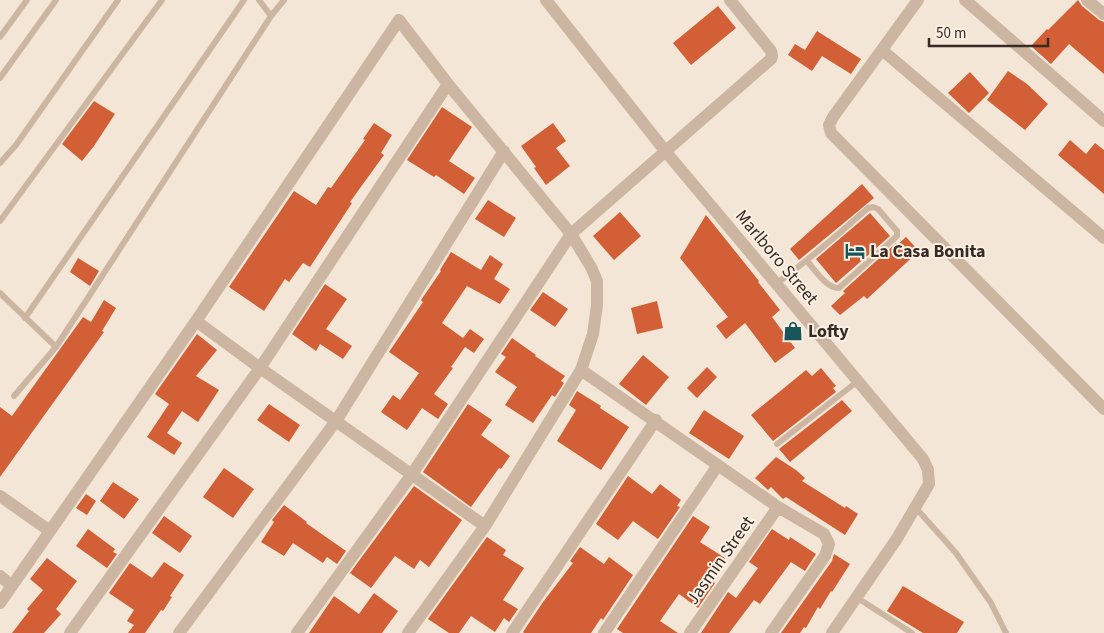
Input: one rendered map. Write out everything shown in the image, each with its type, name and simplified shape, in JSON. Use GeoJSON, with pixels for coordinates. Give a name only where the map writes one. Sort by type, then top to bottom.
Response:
{"type":"FeatureCollection","features":[{"type":"Feature","properties":{"kind":"street","name":"Marlboro Street"},"geometry":{"type":"LineString","coordinates":[[546,0],[666,152],[923,459],[928,470],[929,484],[896,540],[832,633]]}},
{"type":"Feature","properties":{"kind":"street"},"geometry":{"type":"LineString","coordinates":[[298,633],[412,474],[571,234],[666,152],[772,56],[771,51],[730,0]]}},
{"type":"Feature","properties":{"kind":"street"},"geometry":{"type":"LineString","coordinates":[[918,0],[832,116],[829,125],[831,133],[1104,409]]}},
{"type":"Feature","properties":{"kind":"street"},"geometry":{"type":"LineString","coordinates":[[965,0],[1104,121]]}},
{"type":"Feature","properties":{"kind":"street"},"geometry":{"type":"LineString","coordinates":[[1088,0],[1104,14]]}},
{"type":"Feature","properties":{"kind":"street"},"geometry":{"type":"LineString","coordinates":[[0,602],[196,321],[399,20],[448,84],[571,234],[591,267],[597,281],[597,305],[593,334],[582,370],[486,526],[408,633]]}},
{"type":"Feature","properties":{"kind":"street"},"geometry":{"type":"LineString","coordinates":[[882,50],[1104,238]]}},
{"type":"Feature","properties":{"kind":"street"},"geometry":{"type":"LineString","coordinates":[[70,633],[260,368],[448,84]]}},
{"type":"Feature","properties":{"kind":"street"},"geometry":{"type":"LineString","coordinates":[[179,633],[336,421],[504,151]]}},
{"type":"Feature","properties":{"kind":"street"},"geometry":{"type":"LineString","coordinates":[[196,321],[486,526]]}},
{"type":"Feature","properties":{"kind":"street"},"geometry":{"type":"LineString","coordinates":[[582,370],[778,507],[824,534],[830,544],[826,556],[771,633]]}},
{"type":"Feature","properties":{"kind":"street"},"geometry":{"type":"LineString","coordinates":[[512,633],[656,420]]}},
{"type":"Feature","properties":{"kind":"street"},"geometry":{"type":"LineString","coordinates":[[604,633],[718,465]]}},
{"type":"Feature","properties":{"kind":"street"},"geometry":{"type":"LineString","coordinates":[[0,496],[50,531]]}},
{"type":"Feature","properties":{"kind":"street","name":"Jasmin Street"},"geometry":{"type":"LineString","coordinates":[[690,633],[778,507]]}},
{"type":"Feature","properties":{"kind":"street"},"geometry":{"type":"LineString","coordinates":[[0,576],[12,585]]}},
{"type":"Feature","properties":{"kind":"lane"},"geometry":{"type":"LineString","coordinates":[[0,37],[27,0]]}},
{"type":"Feature","properties":{"kind":"lane"},"geometry":{"type":"LineString","coordinates":[[0,78],[56,0]]}},
{"type":"Feature","properties":{"kind":"lane"},"geometry":{"type":"LineString","coordinates":[[0,163],[16,145],[118,0]]}},
{"type":"Feature","properties":{"kind":"lane"},"geometry":{"type":"LineString","coordinates":[[0,221],[162,0]]}},
{"type":"Feature","properties":{"kind":"lane"},"geometry":{"type":"LineString","coordinates":[[24,318],[244,0]]}},
{"type":"Feature","properties":{"kind":"lane"},"geometry":{"type":"LineString","coordinates":[[259,0],[271,16]]}},
{"type":"Feature","properties":{"kind":"lane"},"geometry":{"type":"LineString","coordinates":[[14,396],[56,347],[271,16],[284,0]]}},
{"type":"Feature","properties":{"kind":"lane"},"geometry":{"type":"LineString","coordinates":[[776,284],[807,261],[868,208],[873,207],[878,210],[897,231],[896,236],[839,288],[830,287],[807,261]]}},
{"type":"Feature","properties":{"kind":"lane"},"geometry":{"type":"LineString","coordinates":[[0,293],[56,347]]}},
{"type":"Feature","properties":{"kind":"lane"},"geometry":{"type":"LineString","coordinates":[[777,444],[858,381]]}},
{"type":"Feature","properties":{"kind":"lane"},"geometry":{"type":"LineString","coordinates":[[915,507],[956,552],[991,603],[1006,633]]}},
{"type":"Feature","properties":{"kind":"lane"},"geometry":{"type":"LineString","coordinates":[[856,597],[912,633]]}},
{"type":"Feature","properties":{"kind":"building"},"geometry":{"type":"Polygon","coordinates":[[[1078,0],[1082,6],[1104,22],[1104,74],[1069,44],[1051,64],[1031,46],[1078,0]]]}},
{"type":"Feature","properties":{"kind":"building"},"geometry":{"type":"Polygon","coordinates":[[[718,6],[736,28],[691,65],[673,43],[718,6]]]}},
{"type":"Feature","properties":{"kind":"building"},"geometry":{"type":"Polygon","coordinates":[[[817,31],[861,59],[851,74],[822,56],[812,71],[788,55],[795,44],[805,50],[817,31]]]}},
{"type":"Feature","properties":{"kind":"building"},"geometry":{"type":"Polygon","coordinates":[[[1008,71],[1027,84],[1048,104],[1025,130],[987,100],[1008,71]]]}},
{"type":"Feature","properties":{"kind":"building"},"geometry":{"type":"Polygon","coordinates":[[[970,72],[989,93],[969,113],[948,93],[970,72]]]}},
{"type":"Feature","properties":{"kind":"building"},"geometry":{"type":"Polygon","coordinates":[[[94,101],[115,114],[82,161],[62,144],[94,101]]]}},
{"type":"Feature","properties":{"kind":"building"},"geometry":{"type":"Polygon","coordinates":[[[442,107],[472,127],[449,161],[475,178],[464,194],[436,175],[434,177],[407,160],[442,107]]]}},
{"type":"Feature","properties":{"kind":"building"},"geometry":{"type":"Polygon","coordinates":[[[374,123],[392,135],[381,153],[384,155],[350,202],[352,203],[310,267],[303,263],[289,282],[285,279],[264,311],[229,287],[294,191],[316,205],[328,187],[331,188],[365,140],[363,139],[374,123]]]}},
{"type":"Feature","properties":{"kind":"building"},"geometry":{"type":"Polygon","coordinates":[[[553,123],[566,141],[556,148],[570,166],[546,185],[521,146],[553,123]]]}},
{"type":"Feature","properties":{"kind":"building"},"geometry":{"type":"Polygon","coordinates":[[[1070,140],[1086,154],[1095,143],[1104,150],[1104,194],[1058,155],[1070,140]]]}},
{"type":"Feature","properties":{"kind":"building"},"geometry":{"type":"Polygon","coordinates":[[[862,184],[874,198],[799,260],[790,249],[862,184]]]}},
{"type":"Feature","properties":{"kind":"building"},"geometry":{"type":"Polygon","coordinates":[[[488,200],[516,218],[504,237],[475,219],[488,200]]]}},
{"type":"Feature","properties":{"kind":"building"},"geometry":{"type":"Polygon","coordinates":[[[620,212],[641,236],[614,260],[593,236],[620,212]]]}},
{"type":"Feature","properties":{"kind":"building"},"geometry":{"type":"Polygon","coordinates":[[[870,213],[890,236],[836,283],[816,259],[870,213]]]}},
{"type":"Feature","properties":{"kind":"building"},"geometry":{"type":"Polygon","coordinates":[[[706,215],[780,310],[772,317],[795,348],[775,363],[745,323],[726,339],[716,326],[728,317],[680,258],[706,215]]]}},
{"type":"Feature","properties":{"kind":"building"},"geometry":{"type":"Polygon","coordinates":[[[906,237],[919,251],[867,299],[864,296],[840,315],[831,306],[845,293],[843,291],[896,243],[897,245],[906,237]]]}},
{"type":"Feature","properties":{"kind":"building"},"geometry":{"type":"Polygon","coordinates":[[[451,252],[481,270],[490,255],[503,264],[494,279],[510,289],[500,304],[467,286],[442,323],[463,338],[470,329],[484,339],[474,353],[465,347],[451,367],[453,368],[434,394],[448,404],[438,419],[422,408],[407,430],[381,412],[393,395],[400,400],[419,373],[389,352],[423,302],[421,300],[441,271],[451,252]]]}},
{"type":"Feature","properties":{"kind":"building"},"geometry":{"type":"Polygon","coordinates":[[[78,258],[99,271],[90,286],[70,272],[78,258]]]}},
{"type":"Feature","properties":{"kind":"building"},"geometry":{"type":"Polygon","coordinates":[[[325,284],[347,299],[326,329],[352,346],[343,359],[320,344],[316,351],[292,334],[325,284]]]}},
{"type":"Feature","properties":{"kind":"building"},"geometry":{"type":"Polygon","coordinates":[[[543,292],[568,309],[555,327],[530,310],[543,292]]]}},
{"type":"Feature","properties":{"kind":"building"},"geometry":{"type":"Polygon","coordinates":[[[104,300],[116,308],[102,331],[104,332],[0,477],[0,407],[12,416],[83,317],[91,322],[104,300]]]}},
{"type":"Feature","properties":{"kind":"building"},"geometry":{"type":"Polygon","coordinates":[[[657,301],[663,328],[637,334],[631,308],[657,301]]]}},
{"type":"Feature","properties":{"kind":"building"},"geometry":{"type":"Polygon","coordinates":[[[197,334],[217,350],[196,376],[219,390],[198,422],[182,411],[167,433],[182,443],[174,455],[147,437],[169,404],[155,394],[197,334]]]}},
{"type":"Feature","properties":{"kind":"building"},"geometry":{"type":"Polygon","coordinates":[[[512,338],[565,376],[561,381],[564,383],[555,397],[552,395],[533,423],[505,405],[517,387],[495,372],[506,357],[501,354],[512,338]]]}},
{"type":"Feature","properties":{"kind":"building"},"geometry":{"type":"Polygon","coordinates":[[[643,355],[669,377],[646,405],[619,384],[643,355]]]}},
{"type":"Feature","properties":{"kind":"building"},"geometry":{"type":"Polygon","coordinates":[[[707,367],[717,377],[697,398],[687,388],[707,367]]]}},
{"type":"Feature","properties":{"kind":"building"},"geometry":{"type":"Polygon","coordinates":[[[821,368],[836,386],[833,388],[836,392],[773,441],[751,415],[806,370],[812,376],[821,368]]]}},
{"type":"Feature","properties":{"kind":"building"},"geometry":{"type":"Polygon","coordinates":[[[577,391],[629,427],[601,470],[557,441],[576,410],[569,405],[577,391]]]}},
{"type":"Feature","properties":{"kind":"building"},"geometry":{"type":"Polygon","coordinates":[[[842,400],[852,411],[790,462],[779,449],[842,400]]]}},
{"type":"Feature","properties":{"kind":"building"},"geometry":{"type":"Polygon","coordinates":[[[269,404],[300,425],[289,442],[257,420],[269,404]]]}},
{"type":"Feature","properties":{"kind":"building"},"geometry":{"type":"Polygon","coordinates":[[[468,404],[492,420],[481,435],[510,456],[471,507],[423,472],[468,404]]]}},
{"type":"Feature","properties":{"kind":"building"},"geometry":{"type":"Polygon","coordinates":[[[704,410],[744,436],[729,459],[689,433],[704,410]]]}},
{"type":"Feature","properties":{"kind":"building"},"geometry":{"type":"Polygon","coordinates":[[[776,457],[805,478],[802,481],[858,514],[845,535],[786,497],[783,499],[771,487],[768,490],[755,478],[776,457]]]}},
{"type":"Feature","properties":{"kind":"building"},"geometry":{"type":"Polygon","coordinates":[[[224,468],[254,489],[233,518],[203,497],[224,468]]]}},
{"type":"Feature","properties":{"kind":"building"},"geometry":{"type":"Polygon","coordinates":[[[628,476],[652,494],[660,484],[681,500],[677,506],[680,507],[658,539],[633,521],[618,540],[596,524],[628,476]]]}},
{"type":"Feature","properties":{"kind":"building"},"geometry":{"type":"Polygon","coordinates":[[[113,482],[139,499],[124,519],[100,501],[113,482]]]}},
{"type":"Feature","properties":{"kind":"building"},"geometry":{"type":"Polygon","coordinates":[[[414,486],[462,520],[429,567],[420,560],[414,569],[395,556],[371,588],[350,573],[414,486]]]}},
{"type":"Feature","properties":{"kind":"building"},"geometry":{"type":"Polygon","coordinates":[[[86,494],[96,501],[87,515],[76,508],[86,494]]]}},
{"type":"Feature","properties":{"kind":"building"},"geometry":{"type":"Polygon","coordinates":[[[284,505],[346,551],[337,564],[327,557],[323,563],[293,543],[284,556],[261,542],[274,522],[272,520],[284,505]]]}},
{"type":"Feature","properties":{"kind":"building"},"geometry":{"type":"Polygon","coordinates":[[[164,516],[192,536],[180,553],[152,533],[164,516]]]}},
{"type":"Feature","properties":{"kind":"building"},"geometry":{"type":"Polygon","coordinates":[[[693,516],[710,527],[700,542],[725,558],[711,580],[715,583],[698,608],[679,594],[660,621],[678,633],[623,633],[617,629],[693,516]]]}},
{"type":"Feature","properties":{"kind":"building"},"geometry":{"type":"Polygon","coordinates":[[[88,529],[115,549],[113,552],[117,554],[107,568],[76,546],[88,529]]]}},
{"type":"Feature","properties":{"kind":"building"},"geometry":{"type":"Polygon","coordinates":[[[772,529],[789,540],[790,537],[816,554],[805,571],[791,562],[760,604],[754,600],[729,633],[701,633],[728,592],[736,598],[758,568],[749,562],[772,529]]]}},
{"type":"Feature","properties":{"kind":"building"},"geometry":{"type":"Polygon","coordinates":[[[487,537],[506,550],[503,555],[524,568],[503,600],[518,609],[509,622],[504,618],[495,632],[471,616],[459,633],[449,633],[428,619],[487,537]]]}},
{"type":"Feature","properties":{"kind":"building"},"geometry":{"type":"Polygon","coordinates":[[[580,547],[604,564],[609,557],[633,575],[603,620],[601,618],[591,633],[524,633],[543,602],[573,563],[570,561],[580,547]]]}},
{"type":"Feature","properties":{"kind":"building"},"geometry":{"type":"Polygon","coordinates":[[[834,554],[850,564],[832,592],[820,609],[818,607],[806,628],[804,627],[800,633],[781,633],[832,561],[834,554]]]}},
{"type":"Feature","properties":{"kind":"building"},"geometry":{"type":"Polygon","coordinates":[[[47,558],[77,581],[56,609],[61,614],[44,633],[12,633],[29,611],[27,609],[43,590],[30,579],[47,558]]]}},
{"type":"Feature","properties":{"kind":"building"},"geometry":{"type":"Polygon","coordinates":[[[164,562],[184,575],[170,596],[172,597],[163,611],[161,610],[145,633],[128,633],[134,625],[127,621],[134,610],[109,593],[130,563],[152,578],[164,562]]]}},
{"type":"Feature","properties":{"kind":"building"},"geometry":{"type":"Polygon","coordinates":[[[903,586],[964,622],[957,633],[923,633],[887,611],[903,586]]]}},
{"type":"Feature","properties":{"kind":"building"},"geometry":{"type":"Polygon","coordinates":[[[374,593],[398,611],[382,633],[309,633],[334,596],[359,614],[374,593]]]}},
{"type":"Feature","properties":{"kind":"place","name":"La Casa Bonita"},"geometry":{"type":"Point","coordinates":[855,251]}},
{"type":"Feature","properties":{"kind":"place","name":"Lofty"},"geometry":{"type":"Point","coordinates":[793,331]}}]}
